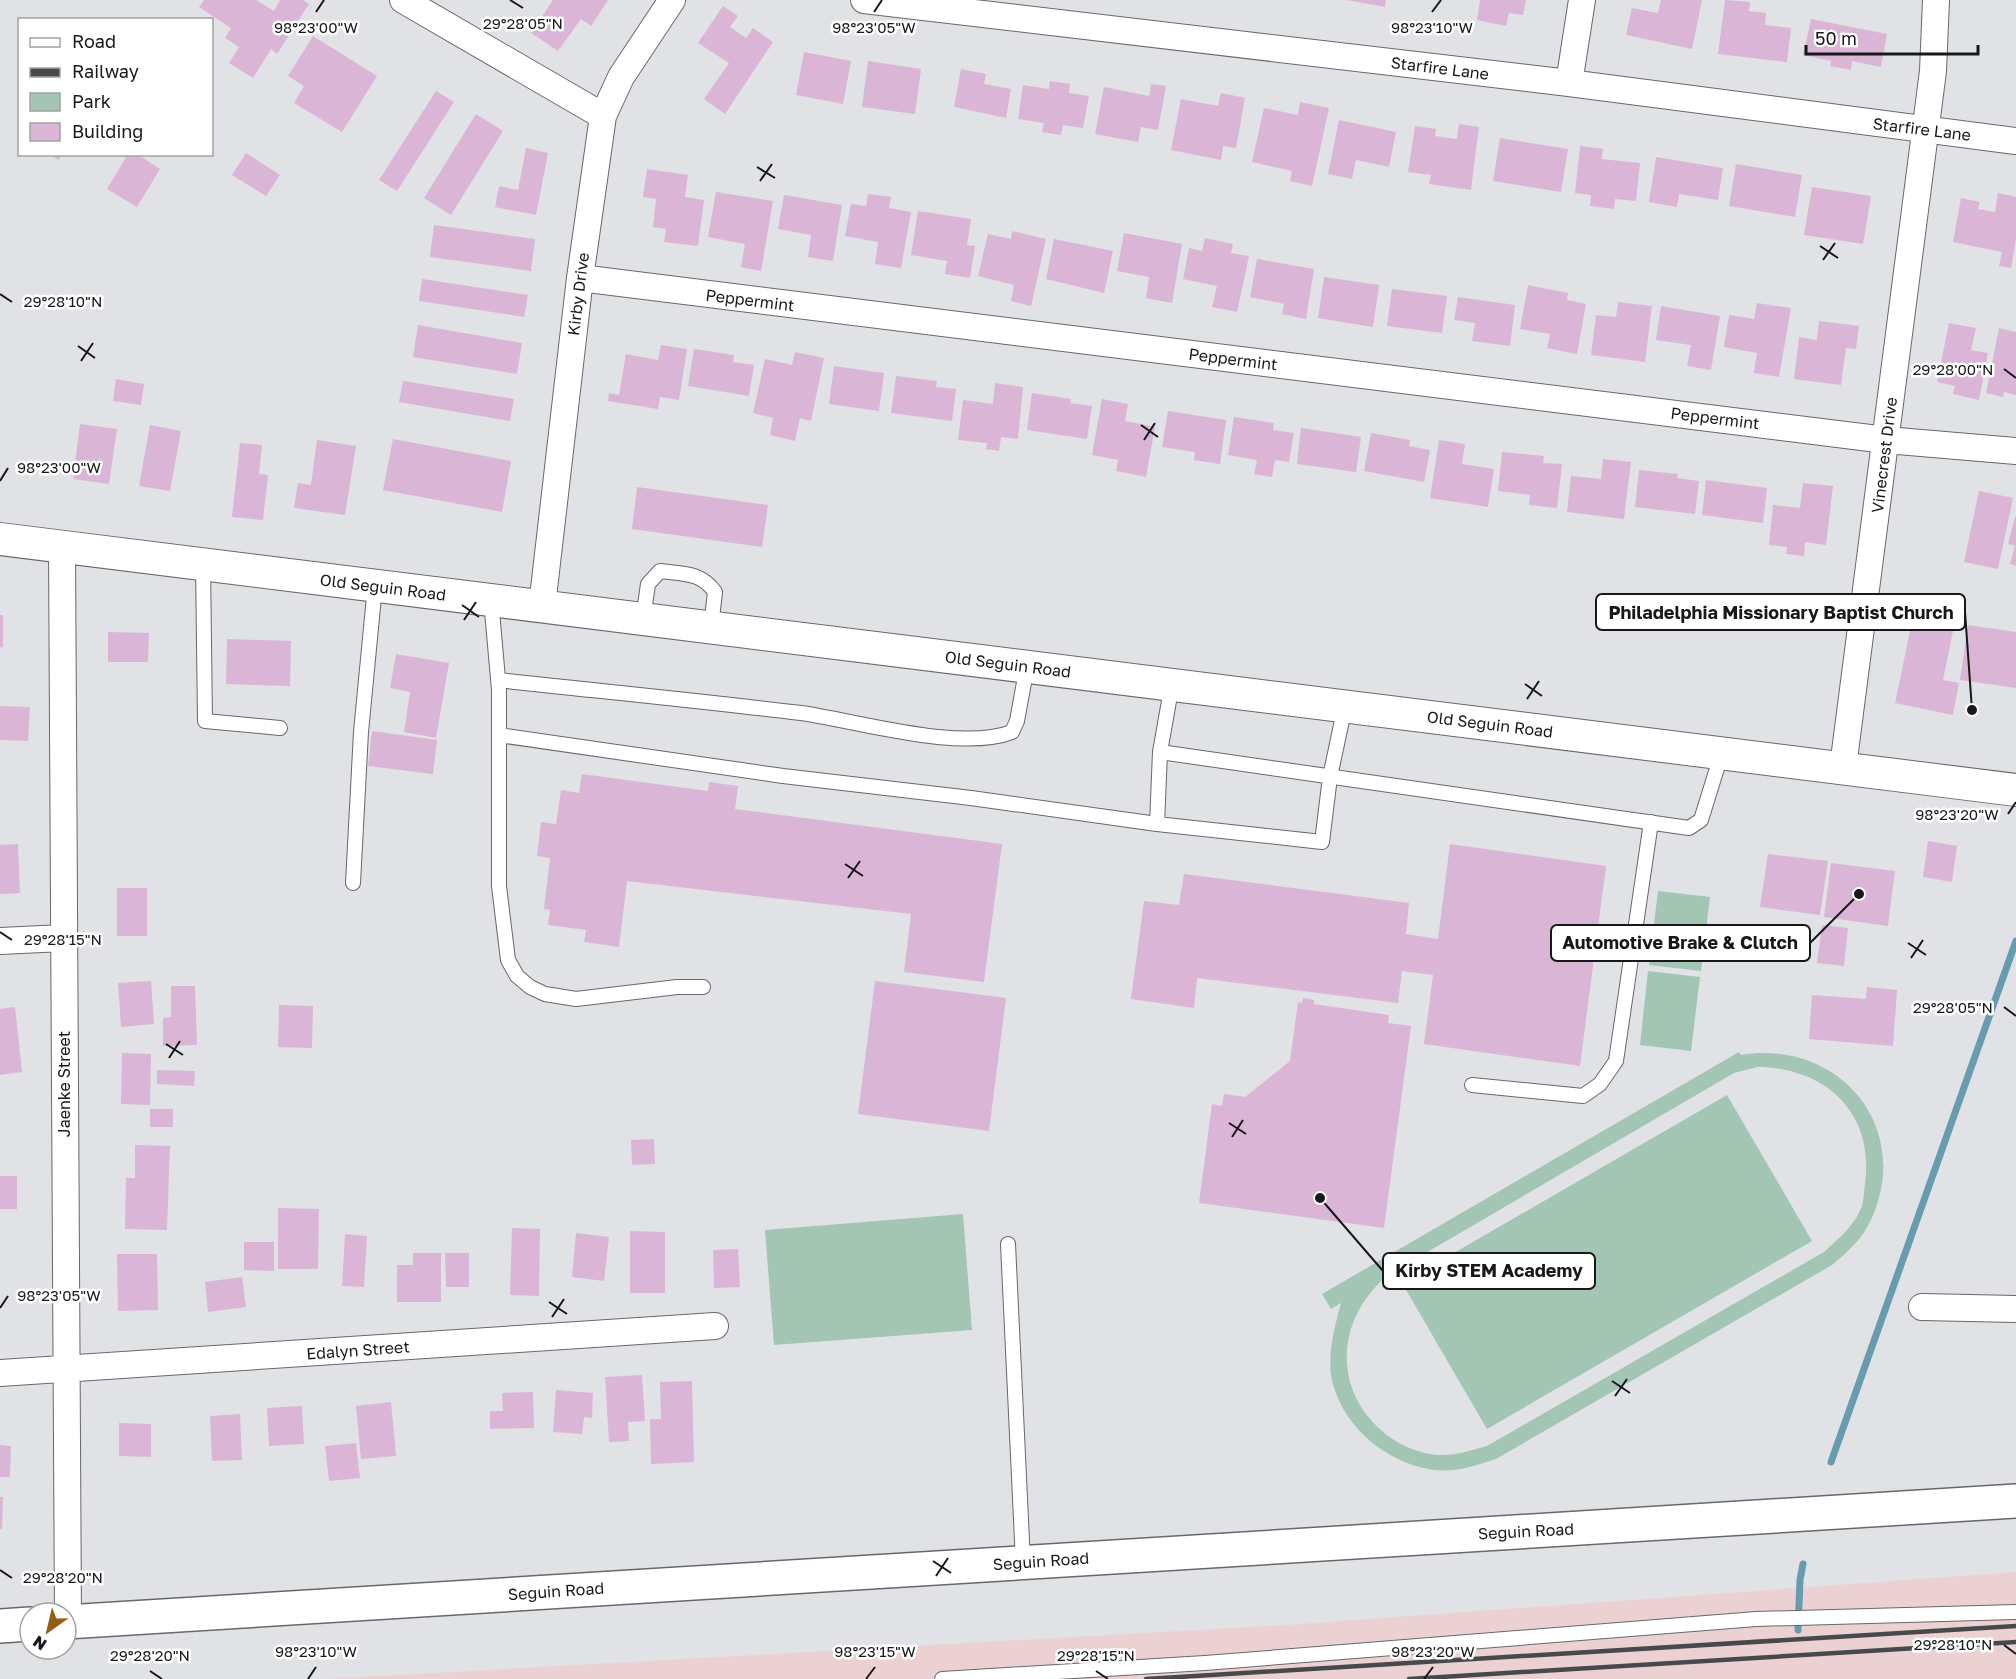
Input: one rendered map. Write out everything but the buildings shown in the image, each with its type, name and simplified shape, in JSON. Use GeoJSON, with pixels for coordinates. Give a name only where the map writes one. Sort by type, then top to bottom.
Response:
{"type":"FeatureCollection","features":[{"type":"Feature","properties":{"kind":"main road","name":"Seguin Road"},"geometry":{"type":"LineString","coordinates":[[78,1621],[2016,1501]]}},
{"type":"Feature","properties":{"kind":"main road"},"geometry":{"type":"LineString","coordinates":[[0,1626],[18,1625]]}},
{"type":"Feature","properties":{"kind":"street"},"geometry":{"type":"LineString","coordinates":[[403,0],[603,116]]}},
{"type":"Feature","properties":{"kind":"street","name":"Kirby Drive"},"geometry":{"type":"LineString","coordinates":[[542,606],[579,278],[603,116],[621,77],[672,0]]}},
{"type":"Feature","properties":{"kind":"street","name":"Starfire Lane"},"geometry":{"type":"LineString","coordinates":[[864,0],[1569,83],[2016,141]]}},
{"type":"Feature","properties":{"kind":"street"},"geometry":{"type":"LineString","coordinates":[[1569,83],[1582,0]]}},
{"type":"Feature","properties":{"kind":"street","name":"Vinecrest Drive"},"geometry":{"type":"LineString","coordinates":[[1843,767],[1933,71],[1936,0]]}},
{"type":"Feature","properties":{"kind":"street","name":"Peppermint"},"geometry":{"type":"LineString","coordinates":[[579,278],[1886,440],[2016,451]]}},
{"type":"Feature","properties":{"kind":"street","name":"Old Seguin Road"},"geometry":{"type":"LineString","coordinates":[[0,539],[1843,767],[2011,790]]}},
{"type":"Feature","properties":{"kind":"street","name":"Jaenke Street"},"geometry":{"type":"LineString","coordinates":[[62,546],[67,1601]]}},
{"type":"Feature","properties":{"kind":"street"},"geometry":{"type":"LineString","coordinates":[[0,941],[63,938]]}},
{"type":"Feature","properties":{"kind":"street"},"geometry":{"type":"LineString","coordinates":[[1922,1307],[2016,1309]]}},
{"type":"Feature","properties":{"kind":"street","name":"Edalyn Street"},"geometry":{"type":"LineString","coordinates":[[0,1373],[716,1326]]}},
{"type":"Feature","properties":{"kind":"lane"},"geometry":{"type":"LineString","coordinates":[[203,564],[205,721],[280,728]]}},
{"type":"Feature","properties":{"kind":"lane"},"geometry":{"type":"LineString","coordinates":[[643,619],[648,584],[660,571],[698,575],[708,582],[715,592],[711,627]]}},
{"type":"Feature","properties":{"kind":"lane"},"geometry":{"type":"LineString","coordinates":[[352,883],[361,732],[375,586]]}},
{"type":"Feature","properties":{"kind":"lane"},"geometry":{"type":"LineString","coordinates":[[491,600],[498,680],[499,886],[508,960],[517,976],[530,987],[545,994],[576,999],[677,987],[703,987]]}},
{"type":"Feature","properties":{"kind":"lane"},"geometry":{"type":"LineString","coordinates":[[498,680],[803,714],[963,740],[998,737],[1012,732],[1017,722],[1027,666]]}},
{"type":"Feature","properties":{"kind":"lane"},"geometry":{"type":"LineString","coordinates":[[1157,825],[1160,753],[1172,684]]}},
{"type":"Feature","properties":{"kind":"lane"},"geometry":{"type":"LineString","coordinates":[[499,735],[783,776],[1157,825],[1322,842],[1330,777],[1345,706]]}},
{"type":"Feature","properties":{"kind":"lane"},"geometry":{"type":"LineString","coordinates":[[1160,753],[1689,828],[1701,820],[1722,752]]}},
{"type":"Feature","properties":{"kind":"lane"},"geometry":{"type":"LineString","coordinates":[[1472,1085],[1583,1096],[1600,1084],[1616,1061],[1651,822]]}},
{"type":"Feature","properties":{"kind":"lane"},"geometry":{"type":"LineString","coordinates":[[1008,1244],[1023,1562]]}},
{"type":"Feature","properties":{"kind":"lane"},"geometry":{"type":"LineString","coordinates":[[942,1679],[1217,1662],[1756,1619],[2016,1612]]}},
{"type":"Feature","properties":{"kind":"shaded area"},"geometry":{"type":"Polygon","coordinates":[[[2016,1572],[2016,1679],[327,1679],[1286,1625],[2016,1572]]]}},
{"type":"Feature","properties":{"kind":"green space"},"geometry":{"type":"Polygon","coordinates":[[[1658,891],[1710,897],[1701,971],[1649,965],[1658,891]]]}},
{"type":"Feature","properties":{"kind":"green space"},"geometry":{"type":"Polygon","coordinates":[[[1648,971],[1700,977],[1691,1051],[1640,1045],[1648,971]]]}},
{"type":"Feature","properties":{"kind":"green space"},"geometry":{"type":"Polygon","coordinates":[[[1739,1052],[1741,1055],[1776,1054],[1808,1061],[1836,1075],[1859,1096],[1874,1122],[1882,1152],[1882,1185],[1867,1227],[1854,1245],[1838,1260],[1496,1459],[1480,1464],[1446,1471],[1412,1465],[1380,1448],[1353,1424],[1336,1392],[1330,1366],[1334,1329],[1341,1303],[1331,1309],[1322,1294],[1739,1052]],[[1757,1067],[1734,1073],[1388,1275],[1370,1293],[1357,1313],[1349,1335],[1347,1357],[1349,1379],[1358,1401],[1371,1420],[1397,1442],[1429,1454],[1453,1454],[1487,1446],[1824,1252],[1851,1225],[1862,1206],[1866,1158],[1862,1135],[1853,1116],[1840,1099],[1824,1085],[1804,1075],[1782,1069],[1757,1067]]]}},
{"type":"Feature","properties":{"kind":"green space"},"geometry":{"type":"Polygon","coordinates":[[[1727,1095],[1812,1241],[1487,1429],[1402,1283],[1727,1095]]]}},
{"type":"Feature","properties":{"kind":"green space"},"geometry":{"type":"Polygon","coordinates":[[[963,1214],[972,1330],[774,1345],[765,1230],[963,1214]]]}},
{"type":"Feature","properties":{"kind":"waterway"},"geometry":{"type":"LineString","coordinates":[[1831,1462],[2016,941]]}},
{"type":"Feature","properties":{"kind":"waterway"},"geometry":{"type":"LineString","coordinates":[[1798,1630],[1803,1564]]}},
{"type":"Feature","properties":{"kind":"railway"},"geometry":{"type":"LineString","coordinates":[[1146,1679],[2016,1626]]}},
{"type":"Feature","properties":{"kind":"railway"},"geometry":{"type":"LineString","coordinates":[[1409,1679],[2016,1642]]}},
{"type":"Feature","properties":{"kind":"place","name":"Philadelphia Missionary Baptist Church"},"geometry":{"type":"Point","coordinates":[1972,710]}},
{"type":"Feature","properties":{"kind":"place","name":"Automotive Brake & Clutch"},"geometry":{"type":"Point","coordinates":[1859,894]}},
{"type":"Feature","properties":{"kind":"place","name":"Kirby STEM Academy"},"geometry":{"type":"Point","coordinates":[1320,1198]}}]}
